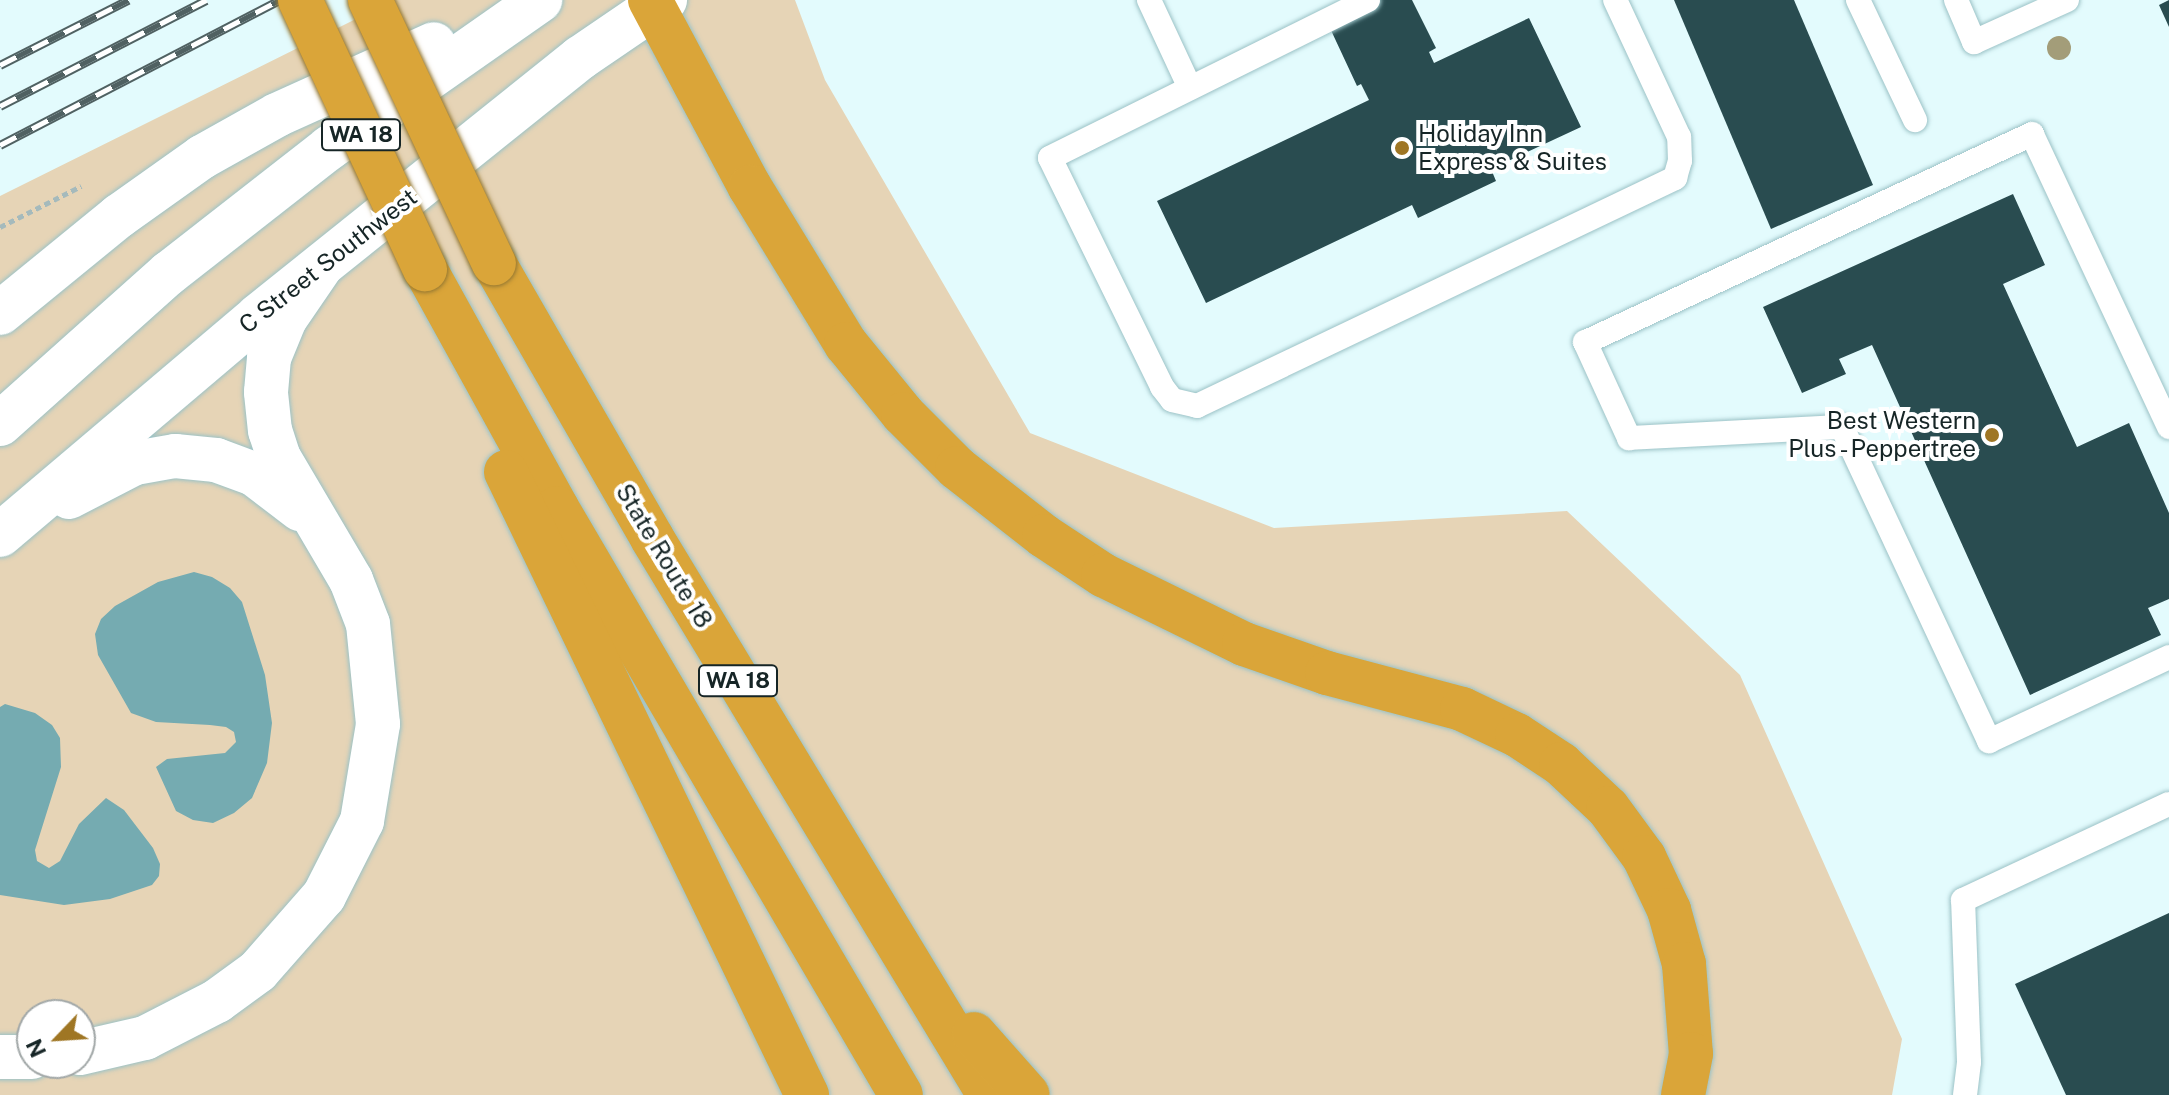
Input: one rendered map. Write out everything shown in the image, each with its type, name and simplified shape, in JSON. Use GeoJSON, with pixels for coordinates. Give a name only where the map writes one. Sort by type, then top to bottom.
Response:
{"type":"FeatureCollection","features":[{"type":"Feature","properties":{"kind":"highway","name":"WA 18"},"geometry":{"type":"LineString","coordinates":[[300,0],[425,269],[557,508],[901,1095]]}},
{"type":"Feature","properties":{"kind":"highway","name":"State Route 18"},"geometry":{"type":"LineString","coordinates":[[370,0],[494,263],[652,538],[989,1095]]}},
{"type":"Feature","properties":{"kind":"highway"},"geometry":{"type":"LineString","coordinates":[[656,2],[750,187],[846,344],[903,414],[957,468],[1044,536],[1103,575],[1244,644],[1327,673],[1462,709],[1517,735],[1561,764],[1608,808],[1644,857],[1669,910],[1684,964],[1691,1054],[1683,1095]]}},
{"type":"Feature","properties":{"kind":"highway"},"geometry":{"type":"LineString","coordinates":[[425,269],[482,423],[807,1095]]}},
{"type":"Feature","properties":{"kind":"highway"},"geometry":{"type":"LineString","coordinates":[[903,954],[1028,1095]]}},
{"type":"Feature","properties":{"kind":"main road"},"geometry":{"type":"LineString","coordinates":[[0,313],[119,216],[202,157],[277,115],[538,1]]}},
{"type":"Feature","properties":{"kind":"main road"},"geometry":{"type":"LineString","coordinates":[[0,424],[169,273],[329,148],[538,1]]}},
{"type":"Feature","properties":{"kind":"main road","name":"C Street Southwest"},"geometry":{"type":"LineString","coordinates":[[0,536],[142,411],[580,58],[656,2]]}},
{"type":"Feature","properties":{"kind":"main road"},"geometry":{"type":"LineString","coordinates":[[96,1051],[159,1031],[217,1001],[258,971],[324,896],[356,835],[372,776],[378,724],[376,677],[368,624],[351,580],[279,458],[270,431],[266,392],[269,358],[285,319],[322,265]]}},
{"type":"Feature","properties":{"kind":"main road"},"geometry":{"type":"LineString","coordinates":[[0,536],[98,480],[135,463],[175,456],[216,460],[254,474],[317,524]]}},
{"type":"Feature","properties":{"kind":"lane"},"geometry":{"type":"LineString","coordinates":[[1149,0],[1190,88]]}},
{"type":"Feature","properties":{"kind":"lane"},"geometry":{"type":"LineString","coordinates":[[1368,0],[1050,158],[1162,387],[1172,400],[1197,406],[1675,178],[1680,161],[1679,137],[1615,0]]}},
{"type":"Feature","properties":{"kind":"lane"},"geometry":{"type":"LineString","coordinates":[[1858,0],[1915,120]]}},
{"type":"Feature","properties":{"kind":"lane"},"geometry":{"type":"LineString","coordinates":[[1956,0],[1974,42],[2067,0]]}},
{"type":"Feature","properties":{"kind":"lane"},"geometry":{"type":"LineString","coordinates":[[2169,427],[2032,134],[1585,342],[1629,438],[1842,427],[1989,741],[2169,657]]}},
{"type":"Feature","properties":{"kind":"lane"},"geometry":{"type":"LineString","coordinates":[[1965,1095],[1969,1062],[1963,900],[2169,804]]}},
{"type":"Feature","properties":{"kind":"shaded area"},"geometry":{"type":"Polygon","coordinates":[[[394,0],[795,0],[825,80],[1030,433],[1274,528],[1567,511],[1740,675],[1902,1039],[1892,1095],[0,1095],[0,196],[394,0]]]}},
{"type":"Feature","properties":{"kind":"water"},"geometry":{"type":"Polygon","coordinates":[[[194,572],[212,577],[230,588],[242,602],[265,675],[272,723],[267,763],[252,798],[234,813],[213,823],[193,820],[176,811],[156,767],[167,759],[225,753],[236,742],[234,732],[226,727],[156,722],[131,713],[98,655],[95,634],[101,619],[115,606],[158,582],[194,572]]]}},
{"type":"Feature","properties":{"kind":"water"},"geometry":{"type":"Polygon","coordinates":[[[5,704],[35,713],[52,725],[60,738],[61,767],[35,850],[37,861],[49,868],[60,861],[79,824],[106,798],[124,810],[153,848],[160,864],[159,876],[152,885],[110,899],[64,905],[0,895],[0,707],[5,704]]]}},
{"type":"Feature","properties":{"kind":"building","name":"Holiday Inn Express & Suites"},"geometry":{"type":"Polygon","coordinates":[[[1345,0],[1412,0],[1436,48],[1429,52],[1434,63],[1529,18],[1581,127],[1491,169],[1496,181],[1418,218],[1412,205],[1206,303],[1157,201],[1369,100],[1361,84],[1357,86],[1322,11],[1345,0]]]}},
{"type":"Feature","properties":{"kind":"building"},"geometry":{"type":"Polygon","coordinates":[[[1674,0],[1794,0],[1873,185],[1771,229],[1674,0]]]}},
{"type":"Feature","properties":{"kind":"building"},"geometry":{"type":"Polygon","coordinates":[[[2169,0],[2169,27],[2159,5],[2169,0]]]}},
{"type":"Feature","properties":{"kind":"building","name":"Best Western Plus - Peppertree"},"geometry":{"type":"Polygon","coordinates":[[[2013,194],[2045,265],[2003,284],[2077,447],[2129,423],[2169,513],[2169,599],[2148,608],[2161,635],[2030,695],[1872,345],[1839,359],[1846,374],[1802,393],[1763,307],[2013,194]]]}},
{"type":"Feature","properties":{"kind":"building"},"geometry":{"type":"Polygon","coordinates":[[[2169,913],[2169,1095],[2066,1095],[2015,984],[2169,913]]]}},
{"type":"Feature","properties":{"kind":"railway"},"geometry":{"type":"LineString","coordinates":[[0,65],[128,0]]}},
{"type":"Feature","properties":{"kind":"railway"},"geometry":{"type":"LineString","coordinates":[[0,106],[206,0]]}},
{"type":"Feature","properties":{"kind":"railway"},"geometry":{"type":"LineString","coordinates":[[0,145],[280,0]]}},
{"type":"Feature","properties":{"kind":"place","name":"Holiday Inn Express & Suites"},"geometry":{"type":"Point","coordinates":[1402,148]}},
{"type":"Feature","properties":{"kind":"place","name":"Best Western Plus - Peppertree"},"geometry":{"type":"Point","coordinates":[1992,435]}}]}
